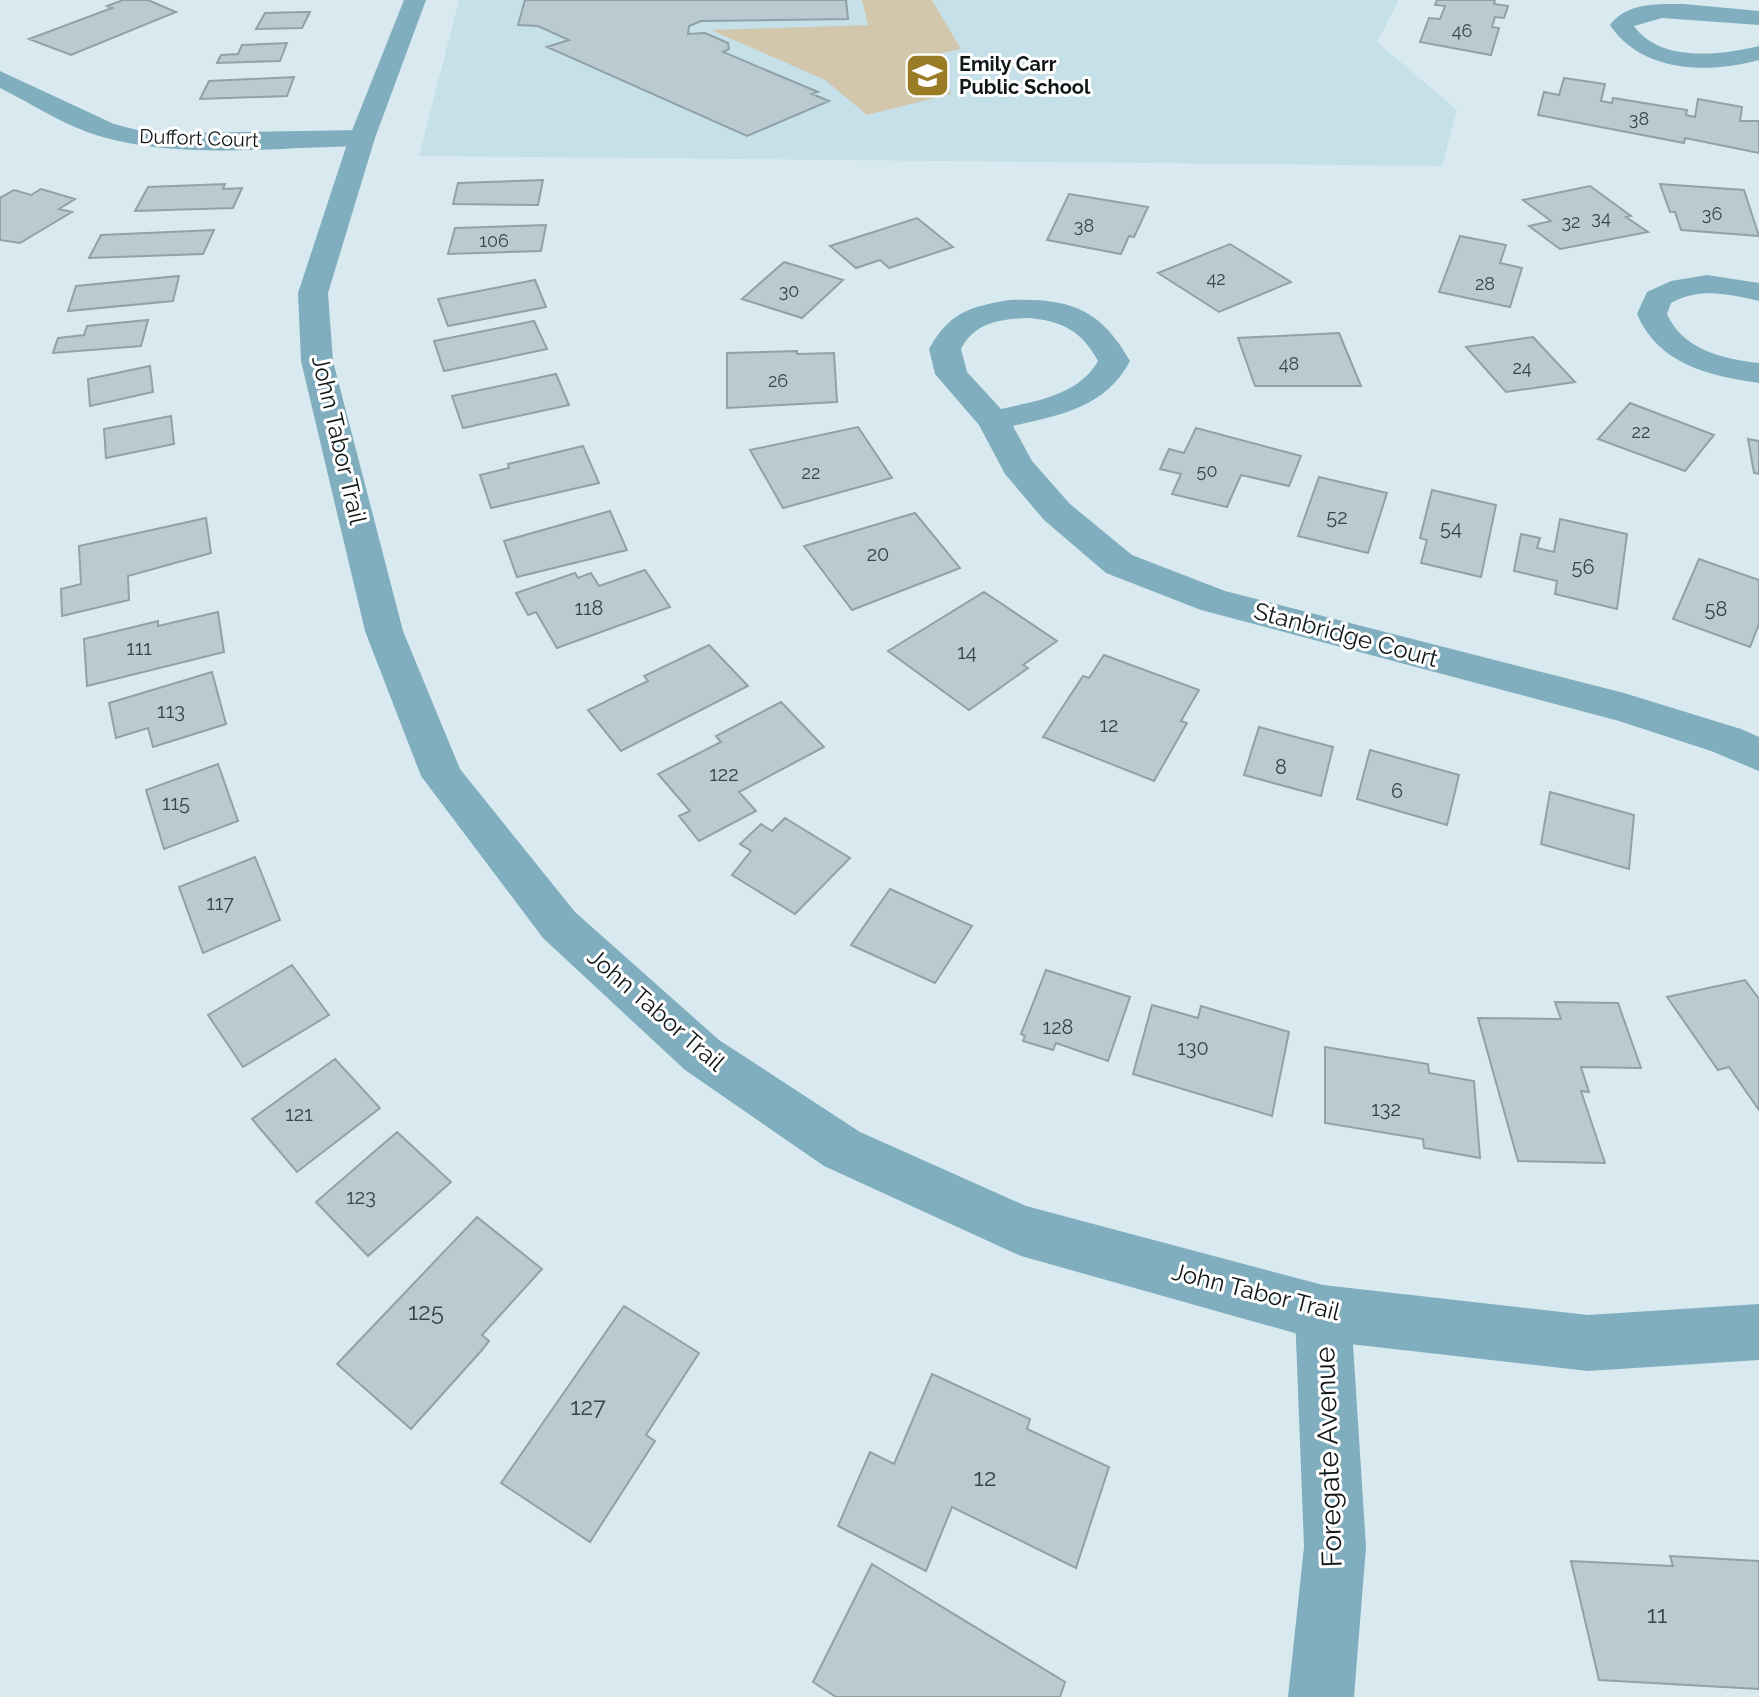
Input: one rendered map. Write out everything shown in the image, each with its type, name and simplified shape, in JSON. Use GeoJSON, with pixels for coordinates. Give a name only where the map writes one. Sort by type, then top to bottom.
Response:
{"type":"FeatureCollection","features":[{"type":"Feature","properties":{"kind":"street","name":"John Tabor Trail"},"geometry":{"type":"LineString","coordinates":[[415,0],[362,138],[313,293],[317,361],[384,631],[442,776],[559,925],[702,1055],[842,1149],[1021,1230],[1323,1313],[1588,1343],[1759,1332]]}},
{"type":"Feature","properties":{"kind":"street"},"geometry":{"type":"LineString","coordinates":[[1759,18],[1692,8],[1649,8],[1628,15],[1622,25],[1638,45],[1672,57],[1712,60],[1759,53]]}},
{"type":"Feature","properties":{"kind":"street","name":"Duffort Court"},"geometry":{"type":"LineString","coordinates":[[0,78],[105,130],[137,138],[170,141],[362,138]]}},
{"type":"Feature","properties":{"kind":"street"},"geometry":{"type":"LineString","coordinates":[[1759,292],[1715,284],[1681,286],[1658,298],[1652,314],[1659,331],[1692,355],[1725,367],[1759,373]]}},
{"type":"Feature","properties":{"kind":"street","name":"Stanbridge Court"},"geometry":{"type":"LineString","coordinates":[[994,421],[1090,392],[1110,373],[1114,361],[1098,334],[1068,315],[1020,308],[986,315],[957,328],[945,349],[951,374],[994,421],[1017,466],[1057,512],[1119,564],[1214,601],[1624,708],[1726,740],[1759,755]]}},
{"type":"Feature","properties":{"kind":"street","name":"Foregate Avenue"},"geometry":{"type":"LineString","coordinates":[[1321,1697],[1335,1547],[1328,1462],[1323,1313]]}},
{"type":"Feature","properties":{"kind":"shaded area","name":"Emily Carr Public School"},"geometry":{"type":"Polygon","coordinates":[[[459,0],[1399,0],[1377,42],[1457,110],[1442,166],[419,156],[459,0]]]}},
{"type":"Feature","properties":{"kind":"shaded area"},"geometry":{"type":"Polygon","coordinates":[[[862,0],[932,0],[961,49],[936,54],[951,94],[867,115],[825,80],[711,30],[868,25],[862,0]]]}},
{"type":"Feature","properties":{"kind":"building"},"geometry":{"type":"Polygon","coordinates":[[[123,0],[148,0],[176,12],[71,55],[29,39],[112,8],[107,6],[123,0]]]}},
{"type":"Feature","properties":{"kind":"building"},"geometry":{"type":"Polygon","coordinates":[[[525,0],[846,0],[848,19],[701,21],[689,26],[688,34],[705,33],[728,43],[729,49],[723,52],[818,92],[812,94],[829,101],[747,136],[547,47],[569,40],[538,26],[518,25],[525,0]]]}},
{"type":"Feature","properties":{"kind":"building"},"geometry":{"type":"Polygon","coordinates":[[[1437,0],[1495,0],[1494,4],[1508,6],[1504,18],[1495,17],[1492,27],[1499,28],[1491,55],[1420,42],[1429,18],[1440,19],[1445,6],[1435,5],[1437,0]]]}},
{"type":"Feature","properties":{"kind":"building"},"geometry":{"type":"Polygon","coordinates":[[[310,12],[302,28],[256,29],[265,13],[310,12]]]}},
{"type":"Feature","properties":{"kind":"building"},"geometry":{"type":"Polygon","coordinates":[[[287,43],[280,61],[217,63],[221,55],[238,54],[242,45],[287,43]]]}},
{"type":"Feature","properties":{"kind":"building"},"geometry":{"type":"Polygon","coordinates":[[[294,77],[287,96],[200,99],[209,81],[294,77]]]}},
{"type":"Feature","properties":{"kind":"building"},"geometry":{"type":"Polygon","coordinates":[[[1564,78],[1605,84],[1601,101],[1612,103],[1613,98],[1687,110],[1686,115],[1695,117],[1698,99],[1742,107],[1740,121],[1759,121],[1759,153],[1685,138],[1684,143],[1538,115],[1544,92],[1559,95],[1564,78]]]}},
{"type":"Feature","properties":{"kind":"building"},"geometry":{"type":"Polygon","coordinates":[[[543,180],[538,205],[453,204],[458,183],[543,180]]]}},
{"type":"Feature","properties":{"kind":"building"},"geometry":{"type":"Polygon","coordinates":[[[225,184],[223,189],[242,188],[233,208],[135,211],[148,187],[225,184]]]}},
{"type":"Feature","properties":{"kind":"building"},"geometry":{"type":"Polygon","coordinates":[[[1660,184],[1744,190],[1759,236],[1681,230],[1675,212],[1670,212],[1660,184]]]}},
{"type":"Feature","properties":{"kind":"building"},"geometry":{"type":"Polygon","coordinates":[[[1590,186],[1648,232],[1560,249],[1529,226],[1551,221],[1523,200],[1590,186]]]}},
{"type":"Feature","properties":{"kind":"building"},"geometry":{"type":"Polygon","coordinates":[[[41,189],[75,199],[59,209],[72,212],[20,243],[0,240],[0,198],[14,190],[31,195],[41,189]]]}},
{"type":"Feature","properties":{"kind":"building"},"geometry":{"type":"Polygon","coordinates":[[[1069,194],[1148,207],[1134,237],[1129,236],[1121,254],[1047,240],[1069,194]]]}},
{"type":"Feature","properties":{"kind":"building"},"geometry":{"type":"Polygon","coordinates":[[[917,218],[953,247],[889,268],[880,260],[856,268],[830,246],[917,218]]]}},
{"type":"Feature","properties":{"kind":"building"},"geometry":{"type":"Polygon","coordinates":[[[546,225],[541,251],[448,254],[455,228],[546,225]]]}},
{"type":"Feature","properties":{"kind":"building"},"geometry":{"type":"Polygon","coordinates":[[[214,230],[203,254],[89,258],[101,235],[214,230]]]}},
{"type":"Feature","properties":{"kind":"building"},"geometry":{"type":"Polygon","coordinates":[[[1460,236],[1506,245],[1500,263],[1522,268],[1510,307],[1439,292],[1460,236]]]}},
{"type":"Feature","properties":{"kind":"building"},"geometry":{"type":"Polygon","coordinates":[[[1230,244],[1291,282],[1219,312],[1158,273],[1230,244]]]}},
{"type":"Feature","properties":{"kind":"building"},"geometry":{"type":"Polygon","coordinates":[[[784,262],[843,280],[802,318],[742,299],[784,262]]]}},
{"type":"Feature","properties":{"kind":"building"},"geometry":{"type":"Polygon","coordinates":[[[179,276],[173,301],[68,311],[76,286],[179,276]]]}},
{"type":"Feature","properties":{"kind":"building"},"geometry":{"type":"Polygon","coordinates":[[[535,280],[546,307],[448,326],[438,299],[535,280]]]}},
{"type":"Feature","properties":{"kind":"building"},"geometry":{"type":"Polygon","coordinates":[[[148,320],[141,346],[53,353],[58,338],[84,335],[87,326],[148,320]]]}},
{"type":"Feature","properties":{"kind":"building"},"geometry":{"type":"Polygon","coordinates":[[[534,321],[547,349],[444,371],[434,341],[534,321]]]}},
{"type":"Feature","properties":{"kind":"building"},"geometry":{"type":"Polygon","coordinates":[[[1339,333],[1361,386],[1255,386],[1238,338],[1339,333]]]}},
{"type":"Feature","properties":{"kind":"building"},"geometry":{"type":"Polygon","coordinates":[[[1533,337],[1575,382],[1506,392],[1466,347],[1533,337]]]}},
{"type":"Feature","properties":{"kind":"building"},"geometry":{"type":"Polygon","coordinates":[[[797,351],[797,354],[834,353],[837,402],[727,408],[727,353],[797,351]]]}},
{"type":"Feature","properties":{"kind":"building"},"geometry":{"type":"Polygon","coordinates":[[[150,366],[153,392],[90,406],[88,379],[150,366]]]}},
{"type":"Feature","properties":{"kind":"building"},"geometry":{"type":"Polygon","coordinates":[[[556,374],[569,405],[463,428],[452,396],[556,374]]]}},
{"type":"Feature","properties":{"kind":"building"},"geometry":{"type":"Polygon","coordinates":[[[1630,403],[1714,435],[1685,471],[1598,439],[1630,403]]]}},
{"type":"Feature","properties":{"kind":"building"},"geometry":{"type":"Polygon","coordinates":[[[171,416],[174,444],[106,458],[104,429],[171,416]]]}},
{"type":"Feature","properties":{"kind":"building"},"geometry":{"type":"Polygon","coordinates":[[[858,427],[892,478],[783,508],[750,450],[858,427]]]}},
{"type":"Feature","properties":{"kind":"building"},"geometry":{"type":"Polygon","coordinates":[[[1196,428],[1301,456],[1289,486],[1241,475],[1227,507],[1172,494],[1181,474],[1160,469],[1169,449],[1184,453],[1196,428]]]}},
{"type":"Feature","properties":{"kind":"building"},"geometry":{"type":"Polygon","coordinates":[[[1748,439],[1759,441],[1759,474],[1754,473],[1748,439]]]}},
{"type":"Feature","properties":{"kind":"building"},"geometry":{"type":"Polygon","coordinates":[[[583,446],[599,483],[491,508],[480,475],[509,468],[508,464],[583,446]]]}},
{"type":"Feature","properties":{"kind":"building"},"geometry":{"type":"Polygon","coordinates":[[[1319,477],[1387,493],[1368,553],[1298,536],[1319,477]]]}},
{"type":"Feature","properties":{"kind":"building"},"geometry":{"type":"Polygon","coordinates":[[[1432,490],[1496,505],[1481,577],[1421,563],[1427,540],[1420,538],[1432,490]]]}},
{"type":"Feature","properties":{"kind":"building"},"geometry":{"type":"Polygon","coordinates":[[[610,511],[627,550],[517,577],[504,541],[610,511]]]}},
{"type":"Feature","properties":{"kind":"building"},"geometry":{"type":"Polygon","coordinates":[[[915,513],[960,568],[852,610],[804,546],[915,513]]]}},
{"type":"Feature","properties":{"kind":"building"},"geometry":{"type":"Polygon","coordinates":[[[206,518],[211,553],[128,576],[129,600],[62,616],[61,589],[81,584],[79,546],[206,518]]]}},
{"type":"Feature","properties":{"kind":"building"},"geometry":{"type":"Polygon","coordinates":[[[1560,519],[1627,534],[1617,609],[1555,594],[1557,581],[1514,571],[1521,534],[1540,538],[1537,548],[1554,552],[1560,519]]]}},
{"type":"Feature","properties":{"kind":"building"},"geometry":{"type":"Polygon","coordinates":[[[1699,559],[1759,580],[1759,624],[1750,647],[1673,619],[1699,559]]]}},
{"type":"Feature","properties":{"kind":"building"},"geometry":{"type":"Polygon","coordinates":[[[645,570],[670,607],[557,648],[536,612],[528,615],[516,593],[575,573],[578,578],[591,573],[599,586],[645,570]]]}},
{"type":"Feature","properties":{"kind":"building"},"geometry":{"type":"Polygon","coordinates":[[[984,592],[1057,641],[1023,665],[1028,668],[969,710],[888,651],[984,592]]]}},
{"type":"Feature","properties":{"kind":"building"},"geometry":{"type":"Polygon","coordinates":[[[218,612],[224,652],[87,686],[84,639],[158,621],[158,626],[218,612]]]}},
{"type":"Feature","properties":{"kind":"building"},"geometry":{"type":"Polygon","coordinates":[[[709,645],[748,686],[621,751],[588,710],[648,681],[644,676],[709,645]]]}},
{"type":"Feature","properties":{"kind":"building"},"geometry":{"type":"Polygon","coordinates":[[[1104,655],[1199,690],[1181,721],[1187,723],[1154,781],[1043,737],[1083,676],[1089,678],[1104,655]]]}},
{"type":"Feature","properties":{"kind":"building"},"geometry":{"type":"Polygon","coordinates":[[[212,672],[226,724],[153,747],[148,728],[116,738],[109,703],[212,672]]]}},
{"type":"Feature","properties":{"kind":"building"},"geometry":{"type":"Polygon","coordinates":[[[781,702],[824,747],[739,792],[756,811],[699,841],[679,816],[690,811],[658,774],[721,742],[716,736],[781,702]]]}},
{"type":"Feature","properties":{"kind":"building"},"geometry":{"type":"Polygon","coordinates":[[[1259,727],[1333,747],[1321,796],[1244,775],[1259,727]]]}},
{"type":"Feature","properties":{"kind":"building"},"geometry":{"type":"Polygon","coordinates":[[[1370,750],[1459,775],[1447,825],[1357,799],[1370,750]]]}},
{"type":"Feature","properties":{"kind":"building"},"geometry":{"type":"Polygon","coordinates":[[[218,764],[238,821],[164,849],[146,790],[218,764]]]}},
{"type":"Feature","properties":{"kind":"building"},"geometry":{"type":"Polygon","coordinates":[[[1550,792],[1634,815],[1629,869],[1541,844],[1550,792]]]}},
{"type":"Feature","properties":{"kind":"building"},"geometry":{"type":"Polygon","coordinates":[[[785,818],[850,858],[795,914],[732,875],[751,851],[740,844],[761,824],[772,831],[785,818]]]}},
{"type":"Feature","properties":{"kind":"building"},"geometry":{"type":"Polygon","coordinates":[[[255,857],[280,920],[203,953],[179,887],[255,857]]]}},
{"type":"Feature","properties":{"kind":"building"},"geometry":{"type":"Polygon","coordinates":[[[890,889],[972,926],[935,983],[851,945],[890,889]]]}},
{"type":"Feature","properties":{"kind":"building"},"geometry":{"type":"Polygon","coordinates":[[[292,965],[329,1015],[243,1067],[208,1015],[292,965]]]}},
{"type":"Feature","properties":{"kind":"building"},"geometry":{"type":"Polygon","coordinates":[[[1046,970],[1130,997],[1108,1061],[1056,1043],[1053,1050],[1023,1041],[1025,1036],[1021,1034],[1046,970]]]}},
{"type":"Feature","properties":{"kind":"building"},"geometry":{"type":"Polygon","coordinates":[[[1745,980],[1759,999],[1759,1110],[1729,1067],[1718,1070],[1667,997],[1745,980]]]}},
{"type":"Feature","properties":{"kind":"building"},"geometry":{"type":"Polygon","coordinates":[[[1555,1002],[1618,1003],[1641,1068],[1581,1067],[1589,1092],[1581,1091],[1605,1163],[1518,1161],[1478,1018],[1561,1019],[1555,1002]]]}},
{"type":"Feature","properties":{"kind":"building"},"geometry":{"type":"Polygon","coordinates":[[[1152,1005],[1198,1018],[1201,1006],[1289,1032],[1272,1116],[1133,1074],[1152,1005]]]}},
{"type":"Feature","properties":{"kind":"building"},"geometry":{"type":"Polygon","coordinates":[[[1325,1047],[1428,1064],[1429,1073],[1474,1081],[1480,1158],[1424,1148],[1423,1139],[1325,1123],[1325,1047]]]}},
{"type":"Feature","properties":{"kind":"building"},"geometry":{"type":"Polygon","coordinates":[[[335,1059],[380,1108],[297,1172],[252,1119],[335,1059]]]}},
{"type":"Feature","properties":{"kind":"building"},"geometry":{"type":"Polygon","coordinates":[[[397,1132],[451,1182],[368,1256],[316,1202],[397,1132]]]}},
{"type":"Feature","properties":{"kind":"building"},"geometry":{"type":"Polygon","coordinates":[[[477,1217],[542,1269],[482,1335],[489,1341],[482,1350],[411,1429],[337,1364],[477,1217]]]}},
{"type":"Feature","properties":{"kind":"building"},"geometry":{"type":"Polygon","coordinates":[[[624,1306],[699,1353],[646,1435],[655,1441],[590,1542],[501,1483],[624,1306]]]}},
{"type":"Feature","properties":{"kind":"building"},"geometry":{"type":"Polygon","coordinates":[[[932,1374],[1030,1419],[1027,1429],[1109,1467],[1076,1568],[952,1507],[926,1571],[838,1526],[870,1452],[894,1464],[932,1374]]]}},
{"type":"Feature","properties":{"kind":"building"},"geometry":{"type":"Polygon","coordinates":[[[1670,1556],[1759,1561],[1759,1689],[1599,1680],[1571,1561],[1673,1566],[1670,1556]]]}},
{"type":"Feature","properties":{"kind":"building"},"geometry":{"type":"Polygon","coordinates":[[[872,1564],[1065,1682],[1060,1697],[836,1697],[813,1682],[872,1564]]]}},
{"type":"Feature","properties":{"kind":"place","name":"Emily Carr Public School"},"geometry":{"type":"Point","coordinates":[928,76]}}]}
